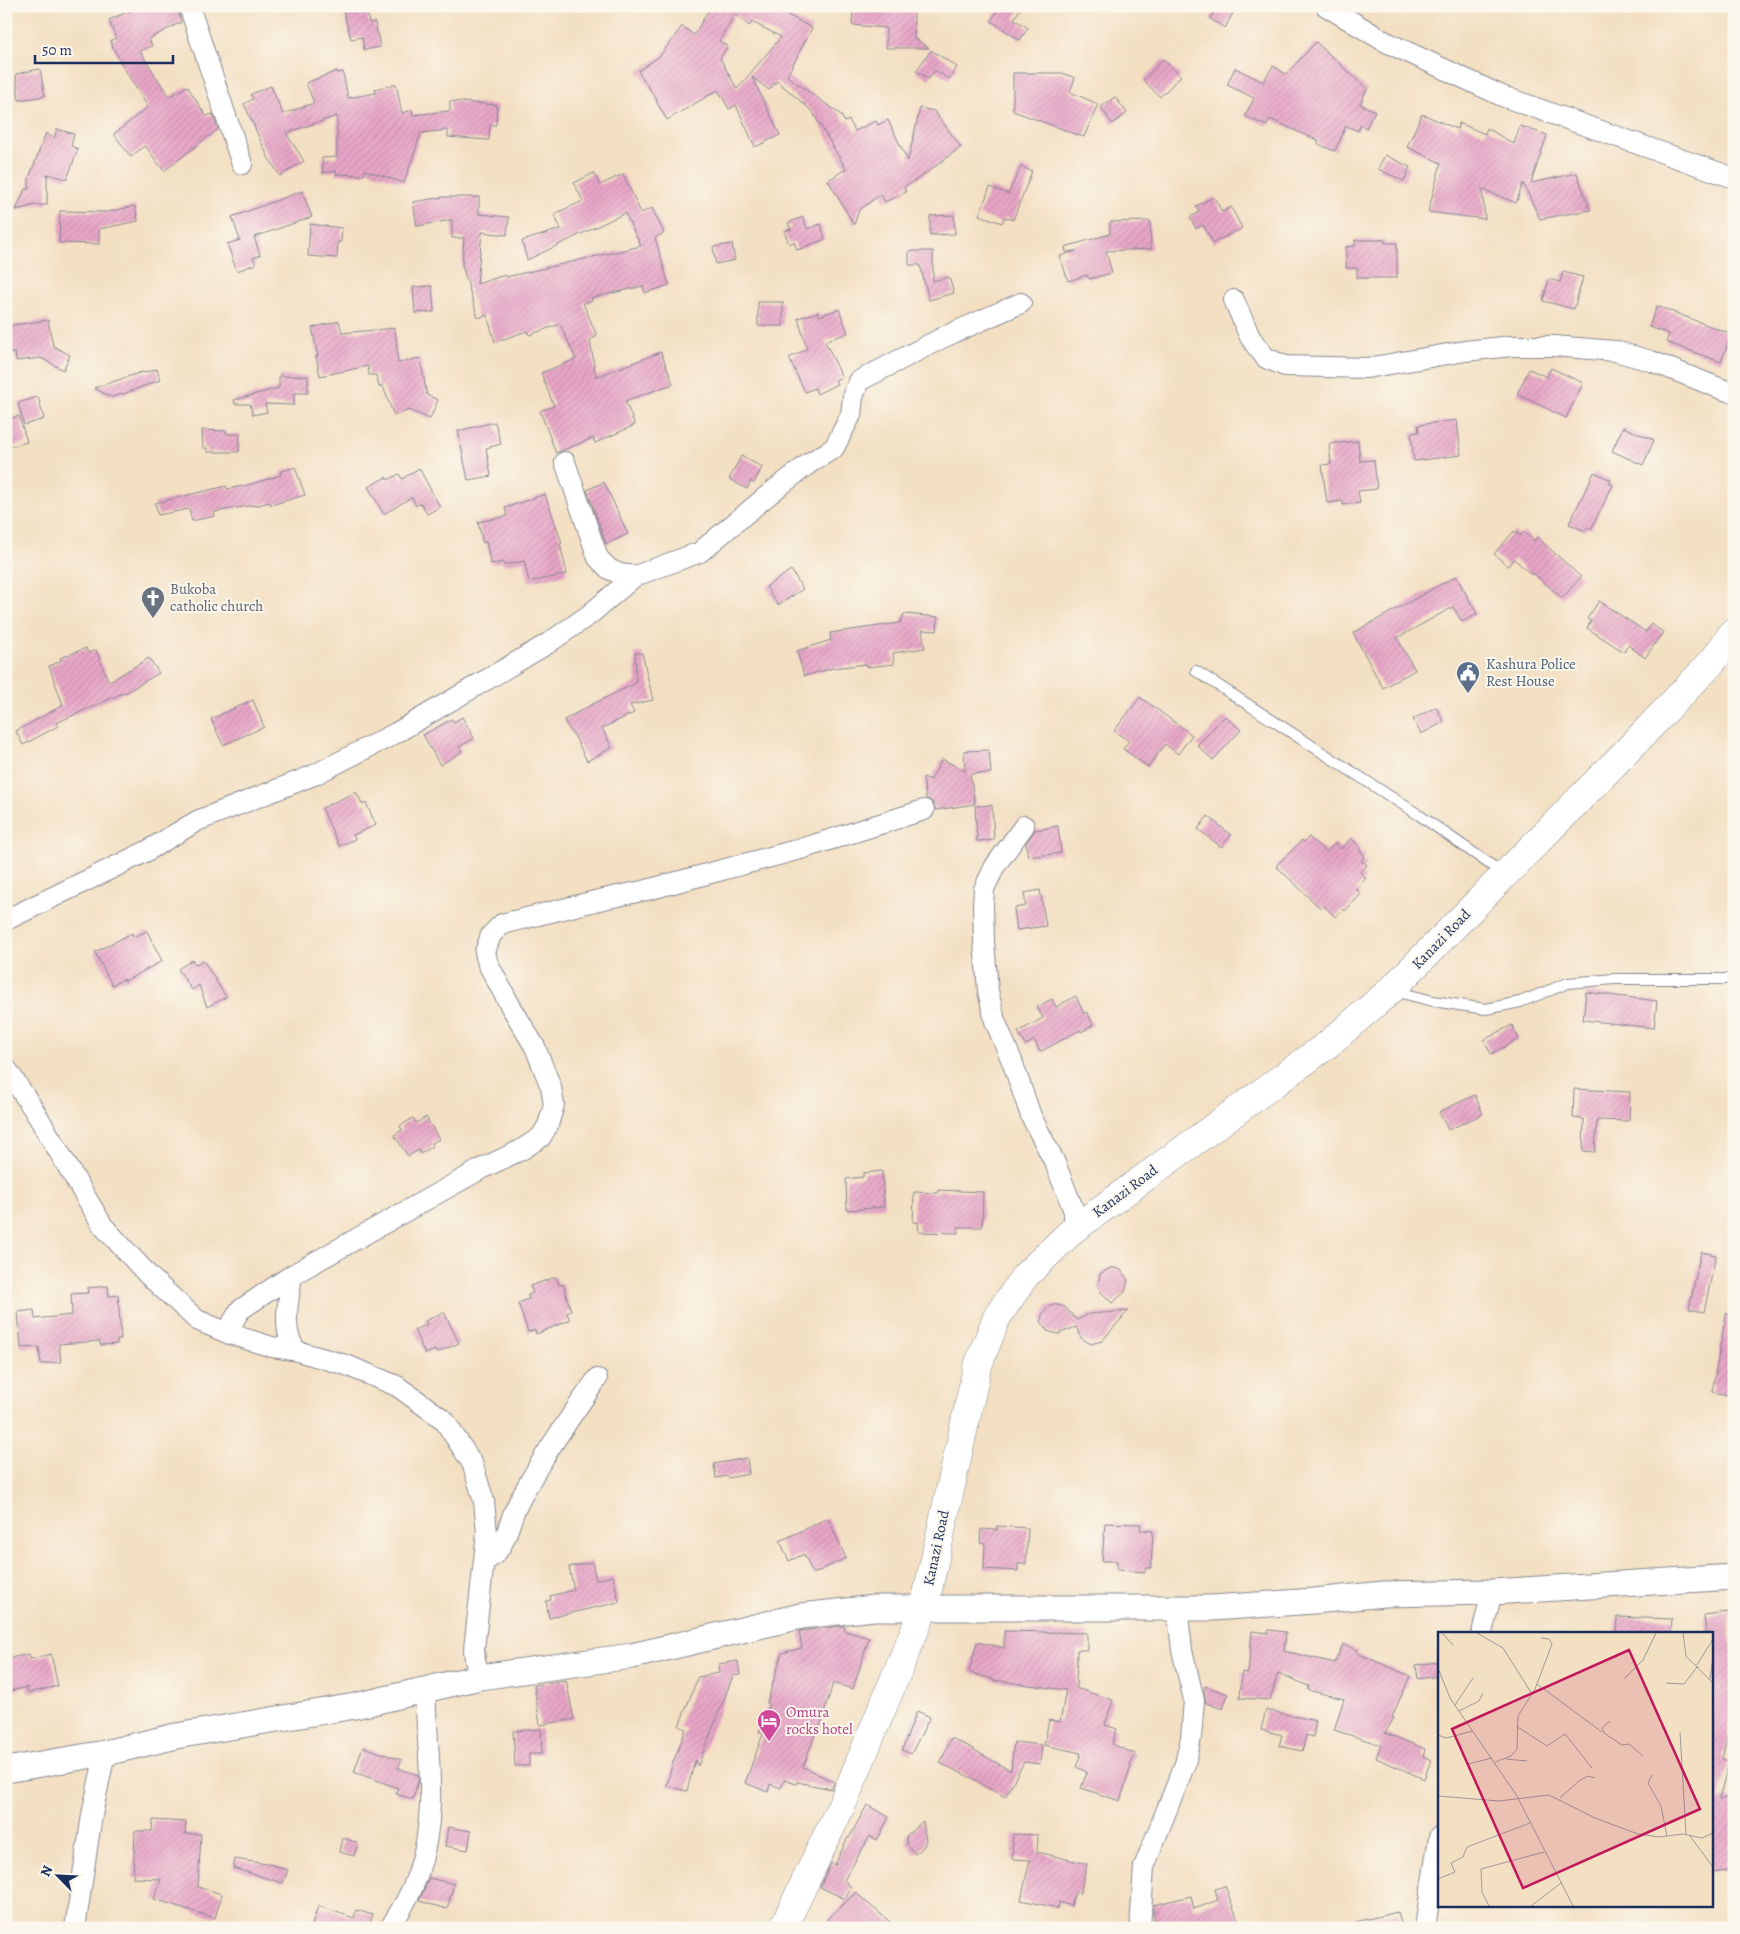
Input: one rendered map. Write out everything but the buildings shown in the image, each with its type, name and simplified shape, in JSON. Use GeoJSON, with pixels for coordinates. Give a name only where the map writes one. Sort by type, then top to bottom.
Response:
{"type":"FeatureCollection","features":[{"type":"Feature","properties":{"kind":"main road","name":"Kanazi Road"},"geometry":{"type":"LineString","coordinates":[[783,1928],[844,1800],[924,1608],[976,1368],[997,1317],[1025,1276],[1074,1229],[1327,1045],[1391,990],[1713,661],[1734,631]]}},
{"type":"Feature","properties":{"kind":"street"},"geometry":{"type":"LineString","coordinates":[[189,6],[242,164]]}},
{"type":"Feature","properties":{"kind":"street"},"geometry":{"type":"LineString","coordinates":[[1326,6],[1384,41],[1502,96],[1734,178]]}},
{"type":"Feature","properties":{"kind":"street"},"geometry":{"type":"LineString","coordinates":[[1234,300],[1250,337],[1261,352],[1266,358],[1284,366],[1368,368],[1464,351],[1512,346],[1554,346],[1615,351],[1651,361],[1724,390],[1734,392]]}},
{"type":"Feature","properties":{"kind":"street"},"geometry":{"type":"LineString","coordinates":[[6,920],[147,851],[197,821],[314,775],[396,732],[548,644],[588,615],[636,576],[700,552],[773,491],[811,462],[834,448],[851,415],[853,397],[859,381],[944,337],[1021,303]]}},
{"type":"Feature","properties":{"kind":"street"},"geometry":{"type":"LineString","coordinates":[[565,462],[598,558],[609,569],[620,574],[636,576]]}},
{"type":"Feature","properties":{"kind":"street"},"geometry":{"type":"LineString","coordinates":[[230,1334],[232,1325],[240,1310],[292,1275],[481,1169],[522,1150],[541,1137],[548,1125],[554,1105],[551,1087],[535,1047],[488,964],[485,952],[491,934],[502,924],[647,890],[794,851],[924,810]]}},
{"type":"Feature","properties":{"kind":"street"},"geometry":{"type":"LineString","coordinates":[[1024,826],[995,866],[984,890],[984,940],[988,991],[995,1021],[1012,1061],[1031,1116],[1055,1163],[1074,1211],[1074,1229]]}},
{"type":"Feature","properties":{"kind":"street"},"geometry":{"type":"LineString","coordinates":[[6,1068],[34,1110],[103,1226],[149,1276],[197,1320],[230,1334],[272,1348],[297,1351],[346,1365],[397,1386],[444,1420],[472,1463],[484,1501],[487,1533],[486,1560],[474,1649],[480,1676]]}},
{"type":"Feature","properties":{"kind":"street"},"geometry":{"type":"LineString","coordinates":[[292,1275],[288,1301],[288,1330],[291,1345],[297,1351]]}},
{"type":"Feature","properties":{"kind":"street"},"geometry":{"type":"LineString","coordinates":[[486,1560],[491,1558],[500,1546],[514,1512],[540,1464],[597,1379]]}},
{"type":"Feature","properties":{"kind":"street"},"geometry":{"type":"LineString","coordinates":[[6,1770],[104,1753],[176,1736],[355,1706],[480,1676],[632,1656],[801,1616],[874,1608],[1233,1607],[1384,1594],[1492,1592],[1734,1577]]}},
{"type":"Feature","properties":{"kind":"street"},"geometry":{"type":"LineString","coordinates":[[1482,1632],[1492,1592]]}},
{"type":"Feature","properties":{"kind":"street"},"geometry":{"type":"LineString","coordinates":[[1140,1928],[1144,1867],[1185,1764],[1191,1738],[1194,1700],[1182,1650],[1177,1607]]}},
{"type":"Feature","properties":{"kind":"street"},"geometry":{"type":"LineString","coordinates":[[390,1928],[406,1901],[418,1873],[427,1840],[431,1803],[425,1690]]}},
{"type":"Feature","properties":{"kind":"street"},"geometry":{"type":"LineString","coordinates":[[75,1928],[92,1815],[104,1753]]}},
{"type":"Feature","properties":{"kind":"street"},"geometry":{"type":"LineString","coordinates":[[1425,1928],[1438,1844]]}},
{"type":"Feature","properties":{"kind":"lane"},"geometry":{"type":"LineString","coordinates":[[1196,671],[1419,815],[1504,874]]}},
{"type":"Feature","properties":{"kind":"lane"},"geometry":{"type":"LineString","coordinates":[[1391,990],[1432,1000],[1486,1009],[1520,1002],[1568,982],[1614,979],[1734,979]]}},
{"type":"Feature","properties":{"kind":"place","name":"Bukoba catholic church"},"geometry":{"type":"Point","coordinates":[153,619]}},
{"type":"Feature","properties":{"kind":"place","name":"Kashura Police Rest House"},"geometry":{"type":"Point","coordinates":[1468,694]}},
{"type":"Feature","properties":{"kind":"place","name":"Omura rocks hotel"},"geometry":{"type":"Point","coordinates":[769,1742]}}]}
